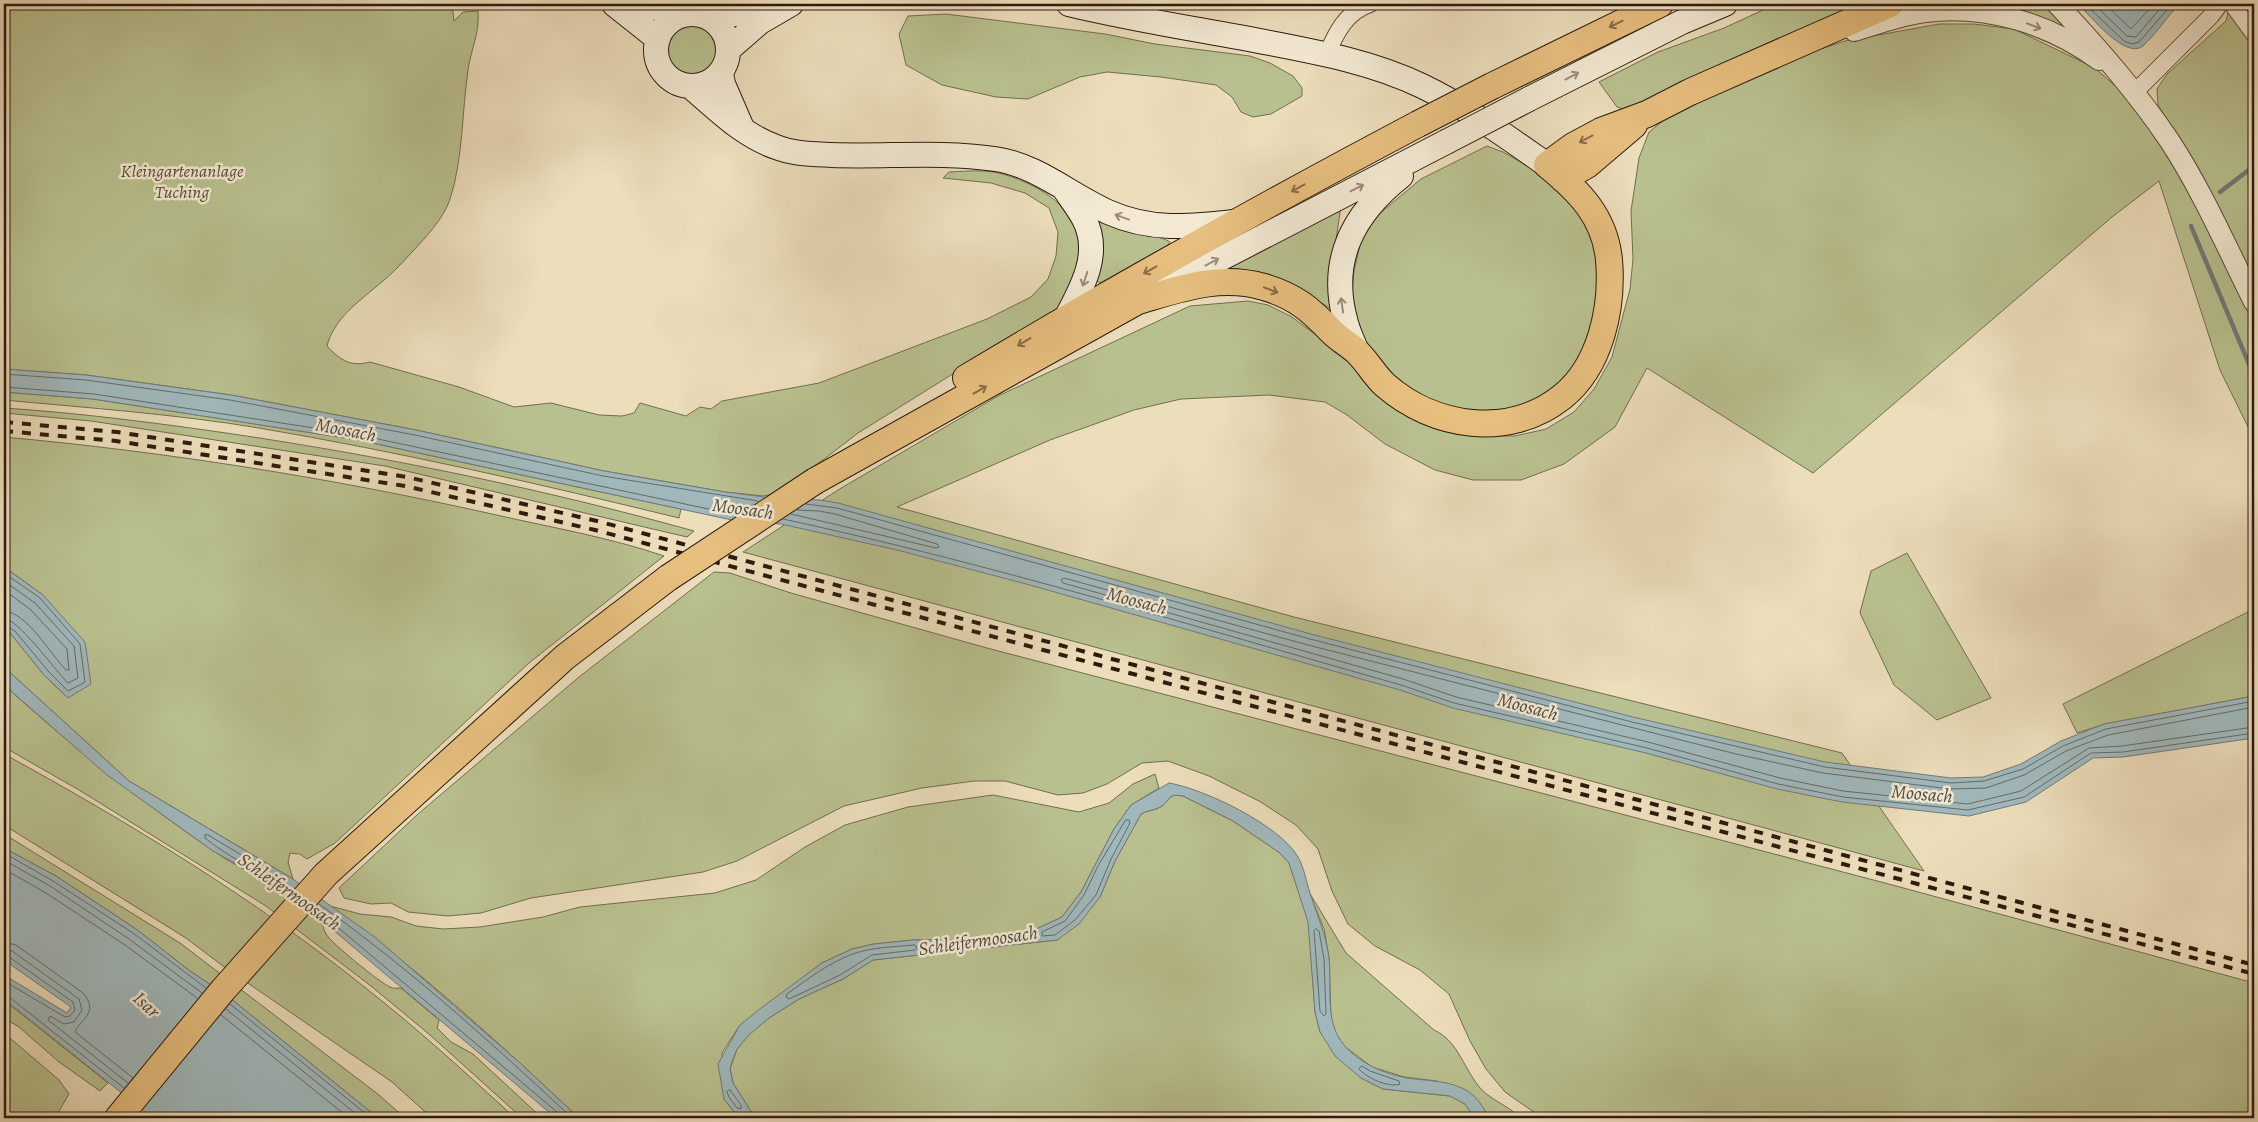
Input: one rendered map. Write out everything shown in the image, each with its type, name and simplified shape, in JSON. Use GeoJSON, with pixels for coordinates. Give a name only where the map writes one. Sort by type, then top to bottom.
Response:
{"type":"FeatureCollection","features":[{"type":"Feature","properties":{"kind":"main road"},"geometry":{"type":"LineString","coordinates":[[614,4],[658,38]]}},
{"type":"Feature","properties":{"kind":"main road"},"geometry":{"type":"LineString","coordinates":[[642,4],[682,15],[697,14],[711,19],[724,31],[729,48],[726,65],[721,73],[707,83],[690,86]]}},
{"type":"Feature","properties":{"kind":"main road"},"geometry":{"type":"LineString","coordinates":[[711,19],[784,4]]}},
{"type":"Feature","properties":{"kind":"main road"},"geometry":{"type":"LineString","coordinates":[[729,48],[760,22],[791,4]]}},
{"type":"Feature","properties":{"kind":"main road"},"geometry":{"type":"LineString","coordinates":[[1069,4],[1118,16],[1327,54],[1361,62],[1422,86],[1473,116],[1555,172],[1594,212],[1600,223],[1609,256],[1608,308],[1601,336],[1586,369],[1566,394],[1550,406],[1520,420],[1502,423],[1481,424],[1451,420],[1413,405],[1385,385],[1356,352],[1333,333],[1304,304],[1263,287],[1240,283],[1197,284],[1138,301]]}},
{"type":"Feature","properties":{"kind":"main road"},"geometry":{"type":"LineString","coordinates":[[118,1118],[223,990],[326,874],[566,657],[668,578],[815,481],[939,394],[1066,318],[1418,124],[1660,4]]}},
{"type":"Feature","properties":{"kind":"main road"},"geometry":{"type":"LineString","coordinates":[[815,481],[1138,301],[1529,99],[1682,22],[1725,4]]}},
{"type":"Feature","properties":{"kind":"main road"},"geometry":{"type":"LineString","coordinates":[[1555,172],[1586,139],[1648,114],[1690,92],[1890,4]]}},
{"type":"Feature","properties":{"kind":"main road"},"geometry":{"type":"LineString","coordinates":[[682,15],[667,24],[658,38],[656,48],[660,66],[672,80],[690,86],[731,122],[759,140],[778,148],[805,154],[966,156],[997,159],[1019,165],[1062,186],[1108,212],[1134,221],[1157,226],[1193,227],[1239,221]]}},
{"type":"Feature","properties":{"kind":"main road"},"geometry":{"type":"LineString","coordinates":[[721,73],[723,84],[743,130]]}},
{"type":"Feature","properties":{"kind":"main road"},"geometry":{"type":"LineString","coordinates":[[1555,172],[1581,169],[1648,114]]}},
{"type":"Feature","properties":{"kind":"main road"},"geometry":{"type":"LineString","coordinates":[[1594,212],[1592,195],[1604,151]]}},
{"type":"Feature","properties":{"kind":"main road"},"geometry":{"type":"LineString","coordinates":[[1356,352],[1345,320],[1340,294],[1341,267],[1348,244],[1356,224],[1371,202],[1419,156]]}},
{"type":"Feature","properties":{"kind":"main road"},"geometry":{"type":"LineString","coordinates":[[1062,186],[1085,220],[1090,239],[1090,265],[1083,287],[1066,318]]}},
{"type":"Feature","properties":{"kind":"street"},"geometry":{"type":"LineString","coordinates":[[1327,54],[1343,24],[1353,12],[1370,4]]}},
{"type":"Feature","properties":{"kind":"street"},"geometry":{"type":"LineString","coordinates":[[2058,4],[2121,76],[2180,158],[2254,302]]}},
{"type":"Feature","properties":{"kind":"street"},"geometry":{"type":"LineString","coordinates":[[2134,93],[2211,16],[2220,4]]}},
{"type":"Feature","properties":{"kind":"street"},"geometry":{"type":"LineString","coordinates":[[2232,4],[2254,34]]}},
{"type":"Feature","properties":{"kind":"street"},"geometry":{"type":"LineString","coordinates":[[1815,37],[1854,31],[1926,12],[1965,10],[1995,14],[2025,22],[2064,39],[2121,76]]}},
{"type":"Feature","properties":{"kind":"green space","name":"Kleingartenanlage Tuching"},"geometry":{"type":"Polygon","coordinates":[[[4,4],[452,4],[454,21],[463,12],[478,11],[477,33],[469,62],[457,168],[450,199],[444,213],[405,260],[347,312],[330,336],[327,346],[337,356],[347,362],[357,364],[370,362],[459,387],[514,407],[551,403],[599,415],[622,416],[634,413],[640,403],[686,416],[700,407],[711,409],[722,401],[819,383],[987,319],[1031,297],[1048,279],[1056,256],[1058,232],[1049,208],[1025,193],[991,183],[943,178],[949,172],[978,171],[999,173],[1023,181],[1052,198],[1064,209],[1073,222],[1079,236],[1081,253],[1077,285],[1071,295],[1057,309],[858,433],[774,494],[763,496],[725,492],[604,471],[416,430],[231,395],[86,375],[4,369],[4,4]]]}},
{"type":"Feature","properties":{"kind":"green space"},"geometry":{"type":"Polygon","coordinates":[[[1165,4],[1277,4],[1236,8],[1165,4]]]}},
{"type":"Feature","properties":{"kind":"green space"},"geometry":{"type":"Polygon","coordinates":[[[1776,4],[1860,4],[1625,110],[1617,107],[1599,82],[1658,52],[1724,28],[1776,4]]]}},
{"type":"Feature","properties":{"kind":"green space"},"geometry":{"type":"Polygon","coordinates":[[[1988,4],[2045,4],[2072,32],[1988,4]]]}},
{"type":"Feature","properties":{"kind":"green space"},"geometry":{"type":"Polygon","coordinates":[[[2230,4],[2254,4],[2254,288],[2178,136],[2158,105],[2157,89],[2167,74],[2226,21],[2230,4]]]}},
{"type":"Feature","properties":{"kind":"green space"},"geometry":{"type":"Polygon","coordinates":[[[946,14],[1105,34],[1155,44],[1250,56],[1270,63],[1293,76],[1302,88],[1302,96],[1271,114],[1253,117],[1241,112],[1232,97],[1216,85],[1161,77],[1107,72],[1080,77],[1028,99],[996,97],[942,85],[906,65],[899,34],[908,16],[946,14]]]}},
{"type":"Feature","properties":{"kind":"green space"},"geometry":{"type":"Polygon","coordinates":[[[692,20],[703,22],[712,28],[718,37],[720,48],[718,59],[712,68],[703,74],[692,76],[681,74],[672,68],[666,59],[664,48],[666,37],[672,28],[681,22],[692,20]]]}},
{"type":"Feature","properties":{"kind":"green space"},"geometry":{"type":"Polygon","coordinates":[[[1939,24],[1974,24],[2014,29],[2095,68],[2130,99],[2177,162],[2254,310],[2254,439],[2220,370],[2159,181],[2112,217],[1813,473],[1647,368],[1615,427],[1564,464],[1521,480],[1473,480],[1435,470],[1385,444],[1347,415],[1325,402],[1269,395],[1181,399],[1134,410],[1050,440],[897,507],[1294,617],[1842,753],[1924,871],[743,552],[838,490],[998,396],[1190,306],[1248,301],[1268,305],[1292,317],[1355,364],[1452,431],[1488,436],[1515,436],[1546,429],[1574,412],[1594,389],[1612,357],[1630,289],[1633,259],[1631,211],[1639,158],[1649,132],[1679,108],[1778,63],[1845,41],[1939,24]]]}},
{"type":"Feature","properties":{"kind":"green space"},"geometry":{"type":"Polygon","coordinates":[[[1487,146],[1503,152],[1531,168],[1563,192],[1585,218],[1596,246],[1600,274],[1596,321],[1564,389],[1493,421],[1405,392],[1366,343],[1356,315],[1352,293],[1354,271],[1361,240],[1379,214],[1421,179],[1487,146]]]}},
{"type":"Feature","properties":{"kind":"green space"},"geometry":{"type":"Polygon","coordinates":[[[1341,206],[1329,287],[1334,311],[1306,293],[1221,270],[1341,206]]]}},
{"type":"Feature","properties":{"kind":"green space"},"geometry":{"type":"Polygon","coordinates":[[[1100,220],[1170,242],[1168,245],[1100,283],[1094,279],[1097,221],[1100,220]]]}},
{"type":"Feature","properties":{"kind":"green space"},"geometry":{"type":"Polygon","coordinates":[[[4,392],[93,399],[358,440],[681,509],[679,518],[470,469],[312,437],[196,419],[4,400],[4,392]]]}},
{"type":"Feature","properties":{"kind":"green space"},"geometry":{"type":"Polygon","coordinates":[[[4,408],[147,422],[349,453],[523,488],[694,531],[687,537],[385,466],[91,421],[4,413],[4,408]]]}},
{"type":"Feature","properties":{"kind":"green space"},"geometry":{"type":"Polygon","coordinates":[[[4,437],[188,458],[310,478],[432,501],[578,533],[622,543],[664,556],[529,663],[335,843],[307,859],[300,854],[290,853],[288,862],[293,879],[129,781],[4,667],[4,628],[44,675],[68,698],[43,595],[4,567],[4,437]]]}},
{"type":"Feature","properties":{"kind":"green space"},"geometry":{"type":"Polygon","coordinates":[[[1907,553],[1991,698],[1937,720],[1894,685],[1860,613],[1871,571],[1907,553]]]}},
{"type":"Feature","properties":{"kind":"green space"},"geometry":{"type":"Polygon","coordinates":[[[714,572],[730,573],[791,593],[987,648],[1885,883],[2254,983],[2254,1118],[1540,1118],[1505,1092],[1486,1069],[1470,1041],[1449,994],[1420,970],[1375,946],[1348,924],[1332,891],[1318,849],[1296,825],[1259,801],[1209,776],[1168,761],[1142,763],[1107,784],[1083,793],[1058,795],[1005,781],[974,781],[922,788],[844,806],[737,861],[703,872],[531,898],[481,913],[448,916],[408,912],[391,903],[371,904],[344,898],[339,888],[418,814],[579,677],[714,572]]]}},
{"type":"Feature","properties":{"kind":"green space"},"geometry":{"type":"Polygon","coordinates":[[[2254,609],[2254,696],[2105,724],[2077,733],[2063,704],[2254,609]]]}},
{"type":"Feature","properties":{"kind":"green space"},"geometry":{"type":"Polygon","coordinates":[[[4,685],[79,750],[158,811],[212,850],[303,905],[318,917],[330,939],[384,984],[392,988],[401,988],[439,1020],[437,1028],[451,1042],[473,1054],[542,1118],[522,1118],[430,1035],[371,986],[266,906],[79,790],[4,747],[4,685]]]}},
{"type":"Feature","properties":{"kind":"green space"},"geometry":{"type":"Polygon","coordinates":[[[4,754],[145,835],[281,924],[386,1005],[442,1052],[515,1118],[432,1118],[392,1082],[223,966],[186,938],[4,825],[4,754]]]}},
{"type":"Feature","properties":{"kind":"green space"},"geometry":{"type":"Polygon","coordinates":[[[1155,774],[1159,788],[1131,805],[1114,829],[1081,892],[1062,917],[1032,931],[962,940],[913,940],[874,944],[852,949],[822,963],[740,1025],[722,1053],[724,1099],[739,1118],[579,1118],[427,981],[330,906],[360,914],[391,917],[416,926],[443,929],[480,927],[543,917],[580,907],[715,893],[756,880],[805,847],[845,825],[908,807],[993,795],[1079,812],[1109,803],[1133,784],[1155,774]]]}},
{"type":"Feature","properties":{"kind":"green space"},"geometry":{"type":"Polygon","coordinates":[[[1175,795],[1183,796],[1233,821],[1280,853],[1289,863],[1309,922],[1315,1012],[1320,1032],[1361,1078],[1383,1089],[1450,1096],[1465,1104],[1475,1118],[755,1118],[733,1083],[730,1069],[737,1049],[748,1035],[769,1018],[799,999],[843,979],[873,960],[1057,940],[1100,897],[1115,861],[1141,814],[1159,808],[1175,795]]]}},
{"type":"Feature","properties":{"kind":"green space"},"geometry":{"type":"Polygon","coordinates":[[[4,834],[180,943],[379,1095],[405,1118],[378,1118],[230,998],[190,971],[136,929],[56,876],[4,848],[4,834]]]}},
{"type":"Feature","properties":{"kind":"green space"},"geometry":{"type":"Polygon","coordinates":[[[1309,892],[1346,953],[1434,1030],[1450,1041],[1482,1090],[1520,1118],[1490,1118],[1479,1102],[1436,1081],[1404,1077],[1372,1067],[1344,1046],[1335,1032],[1331,1017],[1329,958],[1324,929],[1309,892]]]}},
{"type":"Feature","properties":{"kind":"green space"},"geometry":{"type":"Polygon","coordinates":[[[4,1001],[108,1083],[100,1091],[59,1062],[19,1027],[4,1018],[4,1001]]]}},
{"type":"Feature","properties":{"kind":"green space"},"geometry":{"type":"Polygon","coordinates":[[[4,1033],[59,1080],[69,1094],[55,1118],[4,1118],[4,1033]]]}},
{"type":"Feature","properties":{"kind":"water"},"geometry":{"type":"Polygon","coordinates":[[[2078,4],[2128,6],[2134,4],[2179,4],[2148,41],[2136,49],[2118,42],[2078,4]]]}},
{"type":"Feature","properties":{"kind":"water","name":"Moosach"},"geometry":{"type":"Polygon","coordinates":[[[4,369],[86,375],[231,395],[416,430],[604,471],[725,492],[838,503],[1311,634],[1633,717],[1825,762],[1951,778],[1983,777],[2021,764],[2061,741],[2104,724],[2254,696],[2254,738],[2123,757],[2093,758],[2026,802],[1969,816],[1842,802],[1777,789],[1646,753],[1453,708],[1400,690],[1030,585],[897,550],[781,524],[732,520],[358,440],[93,399],[4,392],[4,369]]]}},
{"type":"Feature","properties":{"kind":"water"},"geometry":{"type":"Polygon","coordinates":[[[4,567],[43,595],[85,642],[91,684],[68,698],[44,675],[4,628],[4,567]]]}},
{"type":"Feature","properties":{"kind":"water","name":"Schleifermoosach"},"geometry":{"type":"Polygon","coordinates":[[[4,667],[129,781],[293,879],[376,938],[520,1063],[579,1118],[556,1118],[313,913],[265,880],[213,851],[107,775],[4,685],[4,667]]]}},
{"type":"Feature","properties":{"kind":"water","name":"Schleifermoosach"},"geometry":{"type":"Polygon","coordinates":[[[1169,783],[1201,793],[1240,810],[1275,833],[1289,845],[1298,857],[1328,949],[1331,1015],[1338,1036],[1344,1045],[1364,1062],[1390,1074],[1447,1083],[1462,1088],[1475,1097],[1490,1118],[1475,1118],[1465,1104],[1450,1096],[1383,1089],[1361,1078],[1335,1056],[1320,1032],[1315,1012],[1308,922],[1289,863],[1280,853],[1233,821],[1178,795],[1171,797],[1160,807],[1141,814],[1115,861],[1100,897],[1079,924],[1057,940],[873,960],[843,979],[799,999],[769,1018],[749,1035],[737,1049],[730,1069],[733,1083],[755,1118],[739,1118],[724,1099],[718,1064],[740,1025],[822,963],[852,949],[874,944],[913,940],[962,940],[1032,931],[1062,917],[1081,892],[1114,829],[1131,805],[1169,783]]]}},
{"type":"Feature","properties":{"kind":"water","name":"Isar"},"geometry":{"type":"Polygon","coordinates":[[[4,848],[56,876],[136,929],[190,971],[230,998],[378,1118],[153,1118],[4,999],[4,975],[67,1013],[71,1007],[4,960],[4,848]]]}},
{"type":"Feature","properties":{"kind":"waterway"},"geometry":{"type":"LineString","coordinates":[[2220,192],[2254,166]]}},
{"type":"Feature","properties":{"kind":"waterway"},"geometry":{"type":"LineString","coordinates":[[2191,226],[2254,376]]}},
{"type":"Feature","properties":{"kind":"railway"},"geometry":{"type":"LineString","coordinates":[[4,422],[117,432],[407,477],[597,521],[2254,965]]}},
{"type":"Feature","properties":{"kind":"railway"},"geometry":{"type":"LineString","coordinates":[[4,431],[116,441],[405,486],[595,530],[2254,974]]}}]}
